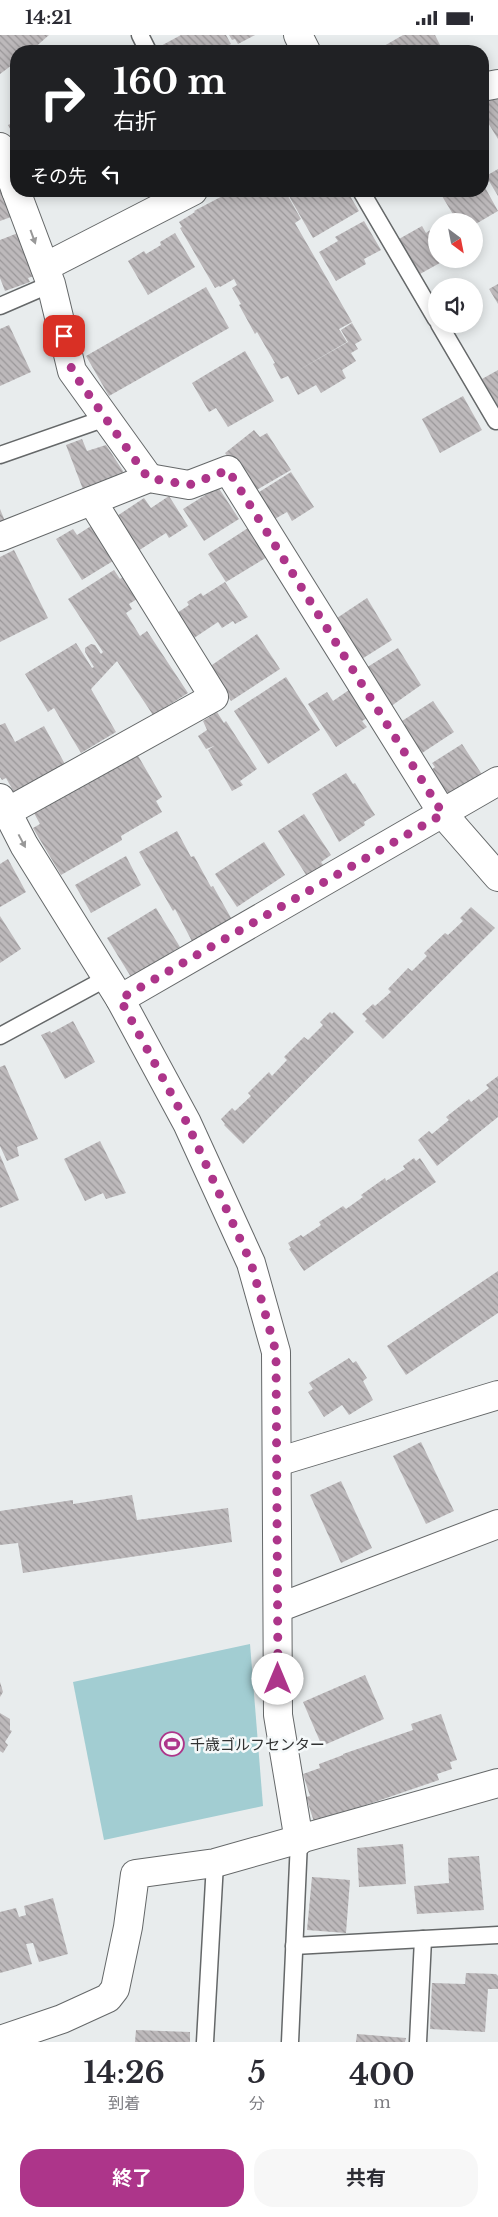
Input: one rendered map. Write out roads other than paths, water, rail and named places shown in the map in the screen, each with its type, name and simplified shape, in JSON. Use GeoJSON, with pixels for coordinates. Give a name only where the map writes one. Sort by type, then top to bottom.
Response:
{"type":"FeatureCollection","features":[{"type":"Feature","properties":{"kind":"street"},"geometry":{"type":"LineString","coordinates":[[0,147],[10,174]]}},
{"type":"Feature","properties":{"kind":"street"},"geometry":{"type":"LineString","coordinates":[[18,197],[48,275],[72,371],[148,478]]}},
{"type":"Feature","properties":{"kind":"street"},"geometry":{"type":"LineString","coordinates":[[48,275],[183,197]]}},
{"type":"Feature","properties":{"kind":"street"},"geometry":{"type":"LineString","coordinates":[[0,537],[148,478],[189,485],[228,470],[443,814],[498,877]]}},
{"type":"Feature","properties":{"kind":"street"},"geometry":{"type":"LineString","coordinates":[[92,501],[214,697],[4,805],[24,845],[114,989],[187,1123],[251,1263],[276,1352],[278,1715],[299,1841]]}},
{"type":"Feature","properties":{"kind":"street"},"geometry":{"type":"LineString","coordinates":[[114,989],[443,814],[498,781]]}},
{"type":"Feature","properties":{"kind":"street"},"geometry":{"type":"LineString","coordinates":[[277,1462],[498,1395]]}},
{"type":"Feature","properties":{"kind":"street"},"geometry":{"type":"LineString","coordinates":[[278,1608],[498,1524]]}},
{"type":"Feature","properties":{"kind":"street"},"geometry":{"type":"LineString","coordinates":[[0,2040],[62,2019],[108,1998],[115,1989],[128,1927],[136,1874],[215,1863],[299,1841],[498,1783]]}},
{"type":"Feature","properties":{"kind":"lane"},"geometry":{"type":"LineString","coordinates":[[365,197],[428,305]]}},
{"type":"Feature","properties":{"kind":"lane"},"geometry":{"type":"LineString","coordinates":[[0,306],[48,275]]}},
{"type":"Feature","properties":{"kind":"lane"},"geometry":{"type":"LineString","coordinates":[[444,333],[496,421]]}},
{"type":"Feature","properties":{"kind":"lane"},"geometry":{"type":"LineString","coordinates":[[0,455],[106,418]]}},
{"type":"Feature","properties":{"kind":"lane"},"geometry":{"type":"LineString","coordinates":[[0,1036],[114,989]]}},
{"type":"Feature","properties":{"kind":"lane"},"geometry":{"type":"LineString","coordinates":[[290,2042],[299,1841]]}},
{"type":"Feature","properties":{"kind":"lane"},"geometry":{"type":"LineString","coordinates":[[205,2042],[215,1863]]}},
{"type":"Feature","properties":{"kind":"lane"},"geometry":{"type":"LineString","coordinates":[[294,1946],[498,1935]]}},
{"type":"Feature","properties":{"kind":"lane"},"geometry":{"type":"LineString","coordinates":[[418,2042],[423,1939]]}},
{"type":"Feature","properties":{"kind":"place","name":"千歳ゴルフセンター"},"geometry":{"type":"Point","coordinates":[172,1744]}}]}
